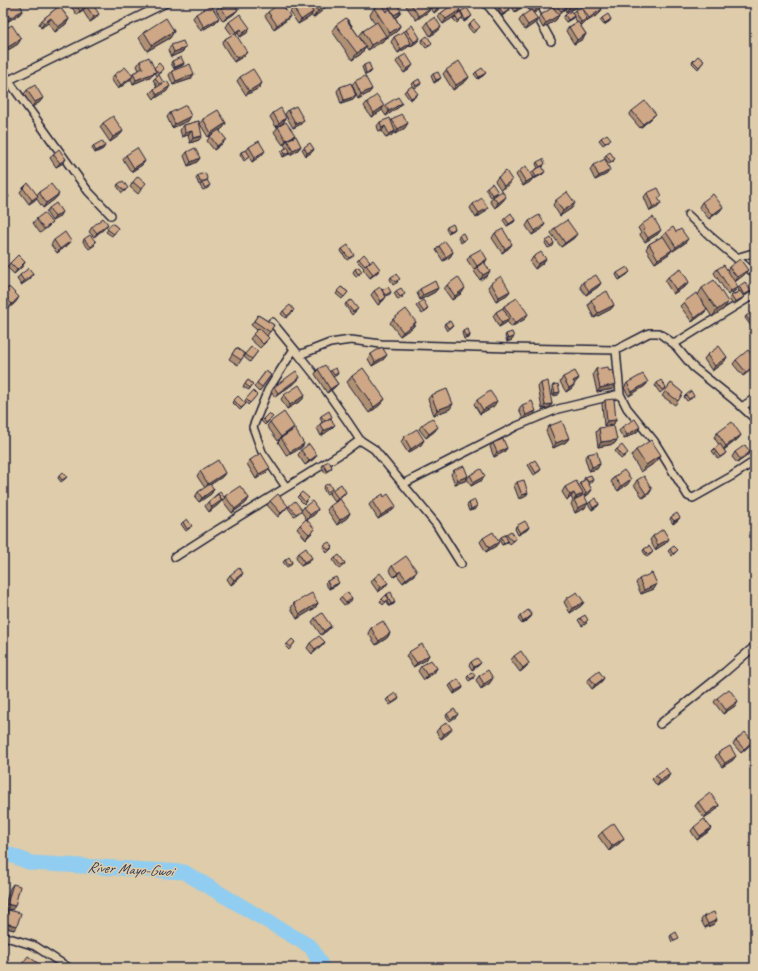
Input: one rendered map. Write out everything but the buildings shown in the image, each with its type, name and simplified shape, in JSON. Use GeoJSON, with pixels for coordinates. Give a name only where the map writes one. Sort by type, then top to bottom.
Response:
{"type":"FeatureCollection","features":[{"type":"Feature","properties":{"kind":"street"},"geometry":{"type":"LineString","coordinates":[[6,82],[166,3]]}},
{"type":"Feature","properties":{"kind":"street"},"geometry":{"type":"LineString","coordinates":[[485,3],[523,52]]}},
{"type":"Feature","properties":{"kind":"street"},"geometry":{"type":"LineString","coordinates":[[530,3],[552,41]]}},
{"type":"Feature","properties":{"kind":"street"},"geometry":{"type":"LineString","coordinates":[[3,71],[6,82],[88,191],[111,215]]}},
{"type":"Feature","properties":{"kind":"street"},"geometry":{"type":"LineString","coordinates":[[688,216],[755,274]]}},
{"type":"Feature","properties":{"kind":"street"},"geometry":{"type":"LineString","coordinates":[[736,258],[755,251]]}},
{"type":"Feature","properties":{"kind":"street"},"geometry":{"type":"LineString","coordinates":[[674,344],[755,294]]}},
{"type":"Feature","properties":{"kind":"street"},"geometry":{"type":"LineString","coordinates":[[272,322],[318,379],[360,440],[374,449],[436,524],[461,564]]}},
{"type":"Feature","properties":{"kind":"street"},"geometry":{"type":"LineString","coordinates":[[299,355],[330,343],[351,340],[389,345],[616,350],[649,333],[659,334],[674,344],[693,367],[755,419]]}},
{"type":"Feature","properties":{"kind":"street"},"geometry":{"type":"LineString","coordinates":[[286,487],[262,452],[253,427],[268,390],[294,349]]}},
{"type":"Feature","properties":{"kind":"street"},"geometry":{"type":"LineString","coordinates":[[616,350],[620,394],[627,408],[654,440],[688,496],[693,498],[755,461]]}},
{"type":"Feature","properties":{"kind":"street"},"geometry":{"type":"LineString","coordinates":[[403,484],[516,426],[558,409],[620,394]]}},
{"type":"Feature","properties":{"kind":"street"},"geometry":{"type":"LineString","coordinates":[[742,407],[755,398]]}},
{"type":"Feature","properties":{"kind":"street"},"geometry":{"type":"LineString","coordinates":[[175,557],[345,451],[360,440]]}},
{"type":"Feature","properties":{"kind":"street"},"geometry":{"type":"LineString","coordinates":[[660,724],[755,646]]}},
{"type":"Feature","properties":{"kind":"street"},"geometry":{"type":"LineString","coordinates":[[3,936],[34,946],[69,968]]}},
{"type":"Feature","properties":{"kind":"waterway","name":"River Mayo-Gwoi"},"geometry":{"type":"LineString","coordinates":[[3,852],[31,863],[184,872],[311,947],[323,968]]}}]}
